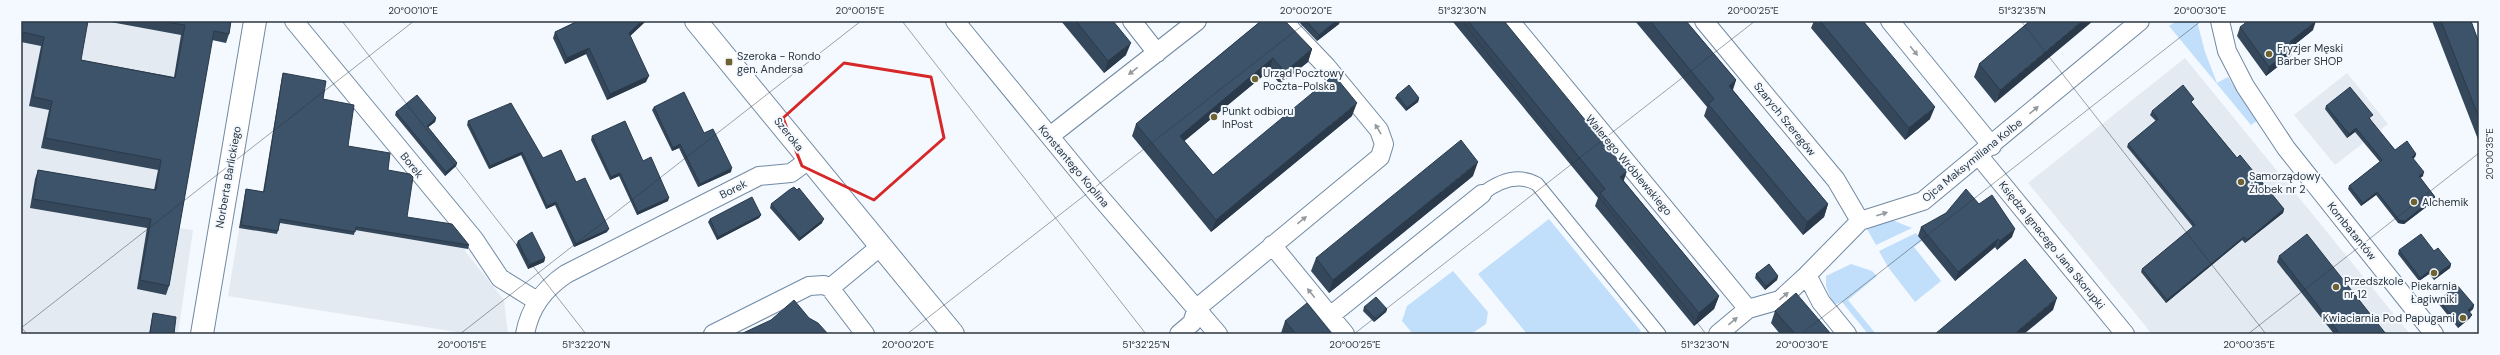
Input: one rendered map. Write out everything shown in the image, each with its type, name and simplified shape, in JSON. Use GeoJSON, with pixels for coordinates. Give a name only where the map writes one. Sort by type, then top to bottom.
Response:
{"type":"FeatureCollection","features":[{"type":"Feature","properties":{"kind":"street","name":"Norberta Barlickiego"},"geometry":{"type":"LineString","coordinates":[[202,334],[255,21]]}},
{"type":"Feature","properties":{"kind":"street","name":"Borek"},"geometry":{"type":"LineString","coordinates":[[294,21],[474,239],[500,278],[537,301]]}},
{"type":"Feature","properties":{"kind":"street","name":"Szeroka"},"geometry":{"type":"LineString","coordinates":[[696,21],[953,334]]}},
{"type":"Feature","properties":{"kind":"street","name":"Konstantego Koplina"},"geometry":{"type":"LineString","coordinates":[[955,21],[1050,136],[1218,334]]}},
{"type":"Feature","properties":{"kind":"street"},"geometry":{"type":"LineString","coordinates":[[1132,21],[1157,53]]}},
{"type":"Feature","properties":{"kind":"street"},"geometry":{"type":"LineString","coordinates":[[1050,136],[1197,21]]}},
{"type":"Feature","properties":{"kind":"street"},"geometry":{"type":"LineString","coordinates":[[1179,334],[1192,323],[1197,308],[1380,157],[1384,144],[1379,130],[1348,91],[1283,21]]}},
{"type":"Feature","properties":{"kind":"street","name":"Walerego Wróblewskiego"},"geometry":{"type":"LineString","coordinates":[[1510,21],[1748,309]]}},
{"type":"Feature","properties":{"kind":"street","name":"Szarych Szeregów"},"geometry":{"type":"LineString","coordinates":[[1704,21],[1836,180],[1860,221]]}},
{"type":"Feature","properties":{"kind":"street","name":"Księdza Ignacego Jana Skorupki"},"geometry":{"type":"LineString","coordinates":[[1890,21],[1985,151],[2125,334]]}},
{"type":"Feature","properties":{"kind":"street","name":"Ojca Maksymiliana Kolbe"},"geometry":{"type":"LineString","coordinates":[[1718,334],[1748,309],[1780,300],[1860,221],[1923,201],[2140,21]]}},
{"type":"Feature","properties":{"kind":"street","name":"Kombatantów"},"geometry":{"type":"LineString","coordinates":[[2220,21],[2228,51],[2245,86],[2286,148],[2434,334]]}},
{"type":"Feature","properties":{"kind":"street","name":"Borek"},"geometry":{"type":"LineString","coordinates":[[525,334],[537,301],[552,284],[566,274],[759,176],[791,173],[810,159]]}},
{"type":"Feature","properties":{"kind":"street"},"geometry":{"type":"LineString","coordinates":[[1330,316],[1482,194],[1498,184],[1513,179],[1528,179],[1537,184],[1659,334]]}},
{"type":"Feature","properties":{"kind":"street"},"geometry":{"type":"LineString","coordinates":[[1272,245],[1345,334]]}},
{"type":"Feature","properties":{"kind":"street"},"geometry":{"type":"LineString","coordinates":[[830,288],[881,246]]}},
{"type":"Feature","properties":{"kind":"street"},"geometry":{"type":"LineString","coordinates":[[1807,275],[1821,302],[1847,334]]}},
{"type":"Feature","properties":{"kind":"street"},"geometry":{"type":"LineString","coordinates":[[713,334],[809,286],[824,285],[830,288],[864,334]]}},
{"type":"Feature","properties":{"kind":"highlighted area"},"geometry":{"type":"Polygon","coordinates":[[[844,63],[931,77],[944,138],[874,200],[802,166],[783,118],[844,63]]]}},
{"type":"Feature","properties":{"kind":"shaded area"},"geometry":{"type":"Polygon","coordinates":[[[21,21],[230,21],[226,43],[211,40],[178,228],[193,230],[178,334],[21,334],[21,21]]]}},
{"type":"Feature","properties":{"kind":"shaded area"},"geometry":{"type":"Polygon","coordinates":[[[2177,21],[2197,21],[2205,52],[2217,83],[2228,77],[2257,121],[2251,125],[2169,26],[2177,21]]]}},
{"type":"Feature","properties":{"kind":"shaded area"},"geometry":{"type":"Polygon","coordinates":[[[2185,58],[2410,334],[2152,334],[2028,183],[2185,58]]]}},
{"type":"Feature","properties":{"kind":"shaded area"},"geometry":{"type":"Polygon","coordinates":[[[2347,73],[2388,124],[2335,165],[2294,115],[2347,73]]]}},
{"type":"Feature","properties":{"kind":"shaded area"},"geometry":{"type":"Polygon","coordinates":[[[245,193],[354,235],[355,230],[465,238],[465,251],[504,300],[508,334],[469,334],[228,296],[245,193]]]}},
{"type":"Feature","properties":{"kind":"shaded area"},"geometry":{"type":"Polygon","coordinates":[[[1549,219],[1641,331],[1636,334],[1527,334],[1478,274],[1549,219]]]}},
{"type":"Feature","properties":{"kind":"shaded area"},"geometry":{"type":"Polygon","coordinates":[[[1892,220],[1912,228],[1876,245],[1867,229],[1892,220]]]}},
{"type":"Feature","properties":{"kind":"shaded area"},"geometry":{"type":"Polygon","coordinates":[[[1916,233],[1922,241],[1914,247],[1941,281],[1915,302],[1888,267],[1879,251],[1916,233]]]}},
{"type":"Feature","properties":{"kind":"shaded area"},"geometry":{"type":"Polygon","coordinates":[[[1851,264],[1872,271],[1877,276],[1848,300],[1876,334],[1868,334],[1842,302],[1833,305],[1826,286],[1826,276],[1851,264]]]}},
{"type":"Feature","properties":{"kind":"shaded area"},"geometry":{"type":"Polygon","coordinates":[[[1453,271],[1488,312],[1486,324],[1471,334],[1413,334],[1402,321],[1407,306],[1453,271]]]}},
{"type":"Feature","properties":{"kind":"building"},"geometry":{"type":"Polygon","coordinates":[[[21,21],[88,21],[81,60],[175,78],[185,25],[159,21],[231,21],[229,34],[214,31],[169,286],[140,280],[151,219],[33,199],[38,170],[156,190],[161,160],[45,138],[52,101],[33,97],[44,37],[22,32],[21,21]]]}},
{"type":"Feature","properties":{"kind":"building"},"geometry":{"type":"Polygon","coordinates":[[[578,21],[642,21],[629,33],[649,76],[610,94],[589,48],[567,58],[555,32],[578,21]]]}},
{"type":"Feature","properties":{"kind":"building"},"geometry":{"type":"Polygon","coordinates":[[[1076,21],[1113,21],[1131,43],[1108,61],[1076,21]]]}},
{"type":"Feature","properties":{"kind":"building"},"geometry":{"type":"Polygon","coordinates":[[[1261,21],[1285,21],[1312,49],[1285,72],[1273,58],[1180,136],[1213,175],[1334,75],[1357,103],[1216,220],[1136,124],[1261,21]]]}},
{"type":"Feature","properties":{"kind":"building"},"geometry":{"type":"Polygon","coordinates":[[[1306,21],[1336,21],[1319,35],[1306,21]]]}},
{"type":"Feature","properties":{"kind":"building"},"geometry":{"type":"Polygon","coordinates":[[[1468,21],[1504,21],[1627,171],[1620,177],[1719,296],[1699,313],[1600,193],[1605,189],[1468,21]]]}},
{"type":"Feature","properties":{"kind":"building"},"geometry":{"type":"Polygon","coordinates":[[[1650,21],[1686,21],[1736,80],[1729,86],[1828,204],[1807,222],[1708,104],[1714,99],[1650,21]]]}},
{"type":"Feature","properties":{"kind":"building"},"geometry":{"type":"Polygon","coordinates":[[[1820,21],[1863,21],[1935,107],[1909,128],[1820,21]]]}},
{"type":"Feature","properties":{"kind":"building"},"geometry":{"type":"Polygon","coordinates":[[[2030,21],[2082,21],[2000,90],[1979,64],[2030,21]]]}},
{"type":"Feature","properties":{"kind":"building"},"geometry":{"type":"Polygon","coordinates":[[[2248,21],[2316,21],[2290,42],[2294,47],[2269,67],[2240,27],[2248,21]]]}},
{"type":"Feature","properties":{"kind":"building"},"geometry":{"type":"Polygon","coordinates":[[[2441,21],[2471,21],[2479,43],[2479,118],[2441,21]]]}},
{"type":"Feature","properties":{"kind":"building"},"geometry":{"type":"Polygon","coordinates":[[[283,73],[326,81],[323,99],[354,105],[348,146],[390,153],[388,170],[410,174],[413,177],[407,217],[452,224],[469,245],[356,227],[355,232],[280,219],[278,231],[241,225],[246,189],[264,192],[283,73]]]}},
{"type":"Feature","properties":{"kind":"building"},"geometry":{"type":"Polygon","coordinates":[[[1409,85],[1419,98],[1407,108],[1397,95],[1409,85]]]}},
{"type":"Feature","properties":{"kind":"building"},"geometry":{"type":"Polygon","coordinates":[[[2183,85],[2194,99],[2191,102],[2237,158],[2240,155],[2284,209],[2247,240],[2244,237],[2167,300],[2142,269],[2195,225],[2128,144],[2158,119],[2152,111],[2183,85]]]}},
{"type":"Feature","properties":{"kind":"building"},"geometry":{"type":"Polygon","coordinates":[[[2350,87],[2373,115],[2369,118],[2395,150],[2407,141],[2416,154],[2412,157],[2424,172],[2419,176],[2435,197],[2405,221],[2399,220],[2377,192],[2363,203],[2349,186],[2382,160],[2356,128],[2349,134],[2326,106],[2350,87]]]}},
{"type":"Feature","properties":{"kind":"building"},"geometry":{"type":"Polygon","coordinates":[[[684,92],[704,133],[713,129],[732,168],[700,184],[680,144],[673,148],[654,107],[684,92]]]}},
{"type":"Feature","properties":{"kind":"building"},"geometry":{"type":"Polygon","coordinates":[[[417,95],[436,118],[427,126],[457,163],[446,172],[396,112],[417,95]]]}},
{"type":"Feature","properties":{"kind":"building"},"geometry":{"type":"Polygon","coordinates":[[[511,103],[543,158],[561,150],[576,182],[585,178],[609,229],[576,244],[556,202],[547,206],[522,152],[490,166],[468,121],[511,103]]]}},
{"type":"Feature","properties":{"kind":"building"},"geometry":{"type":"Polygon","coordinates":[[[625,121],[643,161],[651,157],[669,198],[638,212],[620,173],[611,177],[592,136],[625,121]]]}},
{"type":"Feature","properties":{"kind":"building"},"geometry":{"type":"Polygon","coordinates":[[[1461,140],[1478,162],[1333,280],[1316,258],[1461,140]]]}},
{"type":"Feature","properties":{"kind":"building"},"geometry":{"type":"Polygon","coordinates":[[[794,187],[797,190],[799,188],[824,219],[800,238],[771,204],[794,187]]]}},
{"type":"Feature","properties":{"kind":"building"},"geometry":{"type":"Polygon","coordinates":[[[1966,189],[1979,204],[1992,195],[2015,229],[2000,241],[1998,239],[1958,272],[1921,227],[1946,213],[1966,189]]]}},
{"type":"Feature","properties":{"kind":"building"},"geometry":{"type":"Polygon","coordinates":[[[752,197],[761,215],[718,237],[710,219],[752,197]]]}},
{"type":"Feature","properties":{"kind":"building"},"geometry":{"type":"Polygon","coordinates":[[[532,232],[545,258],[529,265],[518,241],[532,232]]]}},
{"type":"Feature","properties":{"kind":"building"},"geometry":{"type":"Polygon","coordinates":[[[2307,234],[2386,334],[2340,334],[2279,256],[2307,234]]]}},
{"type":"Feature","properties":{"kind":"building"},"geometry":{"type":"Polygon","coordinates":[[[2421,234],[2434,251],[2438,248],[2451,264],[2435,276],[2431,270],[2420,278],[2399,250],[2421,234]]]}},
{"type":"Feature","properties":{"kind":"building"},"geometry":{"type":"Polygon","coordinates":[[[2025,259],[2057,298],[2014,334],[1935,334],[2025,259]]]}},
{"type":"Feature","properties":{"kind":"building"},"geometry":{"type":"Polygon","coordinates":[[[1769,264],[1778,276],[1766,286],[1756,274],[1769,264]]]}},
{"type":"Feature","properties":{"kind":"building"},"geometry":{"type":"Polygon","coordinates":[[[2457,285],[2474,305],[2468,310],[2472,315],[2459,325],[2439,300],[2457,285]]]}},
{"type":"Feature","properties":{"kind":"building"},"geometry":{"type":"Polygon","coordinates":[[[1796,293],[1831,334],[1795,334],[1775,311],[1796,293]]]}},
{"type":"Feature","properties":{"kind":"building"},"geometry":{"type":"Polygon","coordinates":[[[1376,297],[1387,309],[1376,319],[1364,307],[1376,297]]]}},
{"type":"Feature","properties":{"kind":"building"},"geometry":{"type":"Polygon","coordinates":[[[794,300],[809,318],[818,323],[828,334],[741,334],[771,320],[794,300]]]}},
{"type":"Feature","properties":{"kind":"building"},"geometry":{"type":"Polygon","coordinates":[[[1307,303],[1332,334],[1296,334],[1285,321],[1307,303]]]}},
{"type":"Feature","properties":{"kind":"building"},"geometry":{"type":"Polygon","coordinates":[[[153,313],[176,317],[174,334],[150,334],[153,313]]]}},
{"type":"Feature","properties":{"kind":"place","name":"Fryzjer Męski Barber SHOP"},"geometry":{"type":"Point","coordinates":[2269,54]}},
{"type":"Feature","properties":{"kind":"place","name":"Szeroka - Rondo gen. Andersa"},"geometry":{"type":"Point","coordinates":[729,62]}},
{"type":"Feature","properties":{"kind":"place","name":"Urząd Pocztowy Poczta-Polska"},"geometry":{"type":"Point","coordinates":[1255,79]}},
{"type":"Feature","properties":{"kind":"place","name":"Punkt odbioru InPost"},"geometry":{"type":"Point","coordinates":[1214,117]}},
{"type":"Feature","properties":{"kind":"place","name":"Samorządowy Żłobek nr 2"},"geometry":{"type":"Point","coordinates":[2241,182]}},
{"type":"Feature","properties":{"kind":"place","name":"Alchemik"},"geometry":{"type":"Point","coordinates":[2414,202]}},
{"type":"Feature","properties":{"kind":"place","name":"Piekarnia Łagiwniki"},"geometry":{"type":"Point","coordinates":[2434,273]}},
{"type":"Feature","properties":{"kind":"place","name":"Przedszkole nr 12"},"geometry":{"type":"Point","coordinates":[2336,287]}},
{"type":"Feature","properties":{"kind":"place","name":"Kwiaciarnia Pod Papugami"},"geometry":{"type":"Point","coordinates":[2463,318]}}]}
